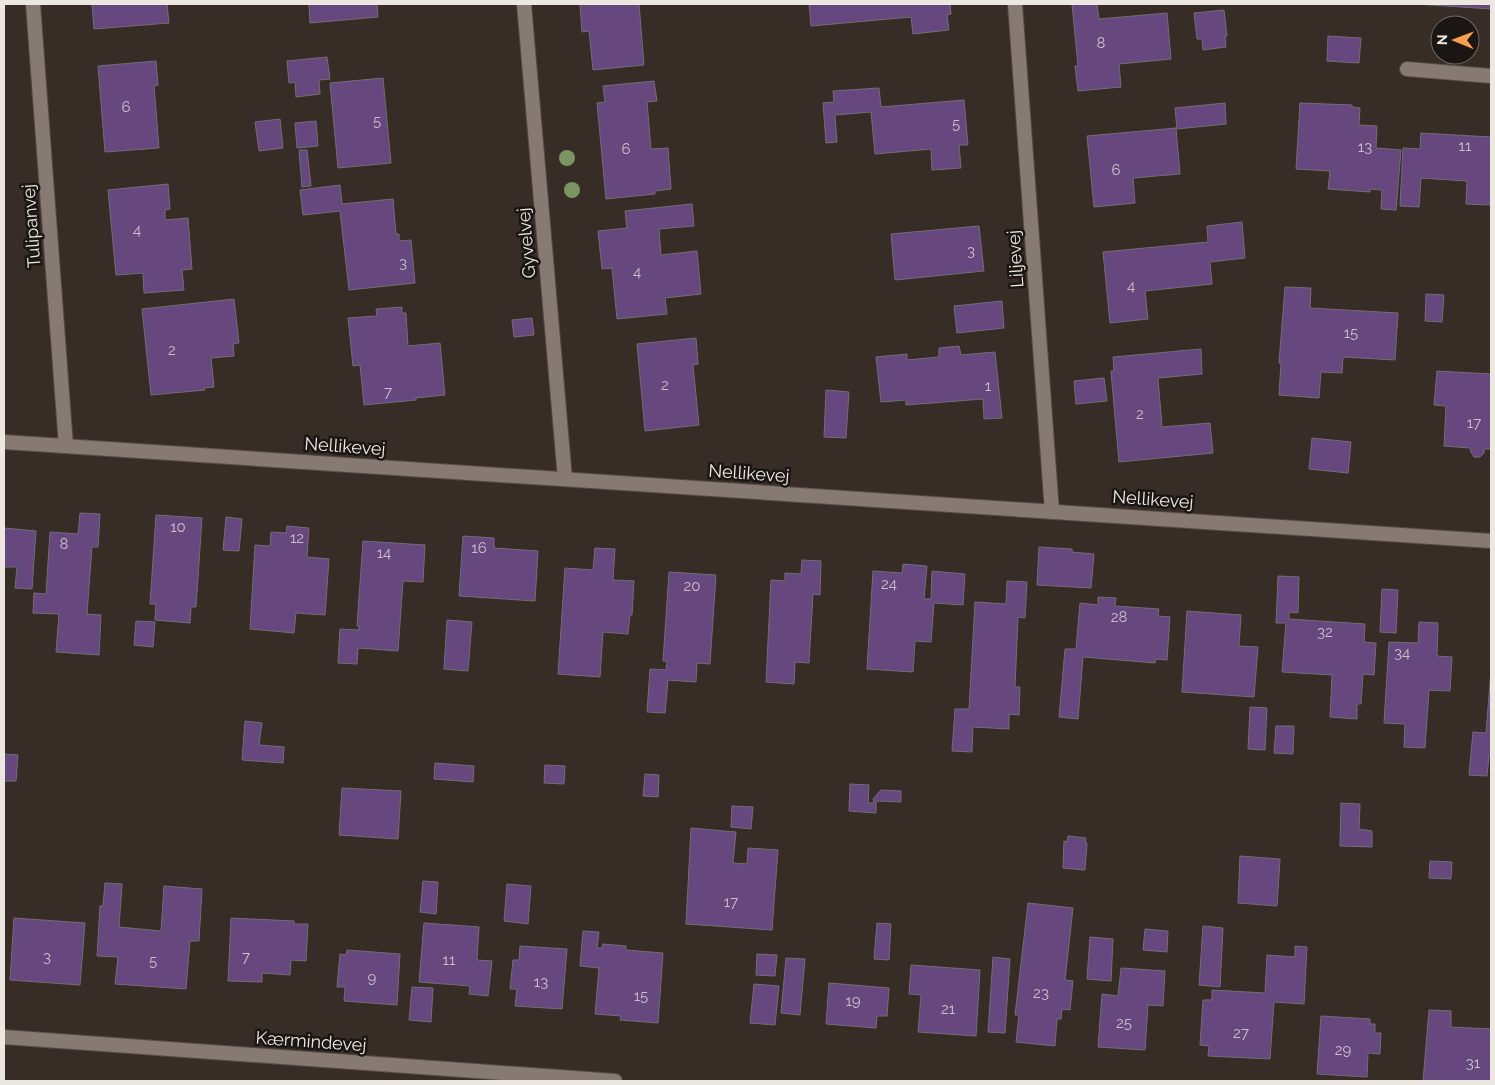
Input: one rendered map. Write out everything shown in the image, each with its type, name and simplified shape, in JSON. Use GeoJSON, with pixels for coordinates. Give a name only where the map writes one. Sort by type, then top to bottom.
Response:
{"type":"FeatureCollection","features":[{"type":"Feature","properties":{"kind":"street","name":"Tulipanvej"},"geometry":{"type":"LineString","coordinates":[[33,4],[66,446]]}},
{"type":"Feature","properties":{"kind":"street","name":"Gyvelvej"},"geometry":{"type":"LineString","coordinates":[[524,4],[564,479]]}},
{"type":"Feature","properties":{"kind":"street","name":"Liljevej"},"geometry":{"type":"LineString","coordinates":[[1015,4],[1052,512]]}},
{"type":"Feature","properties":{"kind":"street"},"geometry":{"type":"LineString","coordinates":[[1407,69],[1491,76]]}},
{"type":"Feature","properties":{"kind":"street","name":"Nellikevej"},"geometry":{"type":"LineString","coordinates":[[4,442],[1491,541]]}},
{"type":"Feature","properties":{"kind":"street","name":"Kærmindevej"},"geometry":{"type":"LineString","coordinates":[[4,1037],[615,1081]]}},
{"type":"Feature","properties":{"kind":"building"},"geometry":{"type":"Polygon","coordinates":[[[92,4],[167,4],[169,23],[94,29],[92,4]]]}},
{"type":"Feature","properties":{"kind":"building"},"geometry":{"type":"Polygon","coordinates":[[[309,4],[377,4],[378,17],[310,23],[309,4]]]}},
{"type":"Feature","properties":{"kind":"building"},"geometry":{"type":"Polygon","coordinates":[[[580,4],[639,4],[644,65],[593,70],[589,31],[582,32],[580,4]]]}},
{"type":"Feature","properties":{"kind":"building"},"geometry":{"type":"Polygon","coordinates":[[[809,4],[950,4],[951,14],[947,15],[949,30],[913,34],[911,17],[811,26],[809,4]]]}},
{"type":"Feature","properties":{"kind":"building"},"geometry":{"type":"Polygon","coordinates":[[[1072,4],[1097,4],[1099,19],[1167,13],[1171,59],[1119,64],[1121,87],[1078,91],[1075,66],[1078,66],[1072,4]]]}},
{"type":"Feature","properties":{"kind":"building"},"geometry":{"type":"Polygon","coordinates":[[[1417,4],[1491,4],[1491,9],[1417,4]]]}},
{"type":"Feature","properties":{"kind":"building"},"geometry":{"type":"Polygon","coordinates":[[[1224,10],[1227,36],[1225,36],[1226,47],[1203,50],[1202,39],[1197,39],[1194,13],[1224,10]]]}},
{"type":"Feature","properties":{"kind":"building"},"geometry":{"type":"Polygon","coordinates":[[[1328,36],[1361,38],[1359,63],[1327,61],[1328,36]]]}},
{"type":"Feature","properties":{"kind":"building"},"geometry":{"type":"Polygon","coordinates":[[[327,57],[330,79],[319,80],[320,94],[296,97],[295,82],[289,83],[287,61],[327,57]]]}},
{"type":"Feature","properties":{"kind":"building"},"geometry":{"type":"Polygon","coordinates":[[[156,61],[158,85],[154,86],[159,148],[105,152],[98,66],[156,61]]]}},
{"type":"Feature","properties":{"kind":"building"},"geometry":{"type":"Polygon","coordinates":[[[383,78],[391,163],[338,168],[330,83],[383,78]]]}},
{"type":"Feature","properties":{"kind":"building"},"geometry":{"type":"Polygon","coordinates":[[[654,81],[657,101],[647,102],[651,149],[668,148],[671,189],[655,191],[655,194],[606,199],[597,103],[605,102],[603,86],[654,81]]]}},
{"type":"Feature","properties":{"kind":"building"},"geometry":{"type":"Polygon","coordinates":[[[879,88],[881,107],[964,100],[968,145],[959,145],[961,168],[932,170],[931,149],[875,154],[871,112],[835,115],[837,142],[826,143],[823,103],[834,102],[833,91],[879,88]]]}},
{"type":"Feature","properties":{"kind":"building"},"geometry":{"type":"Polygon","coordinates":[[[1225,103],[1226,124],[1177,129],[1175,108],[1225,103]]]}},
{"type":"Feature","properties":{"kind":"building"},"geometry":{"type":"Polygon","coordinates":[[[1300,103],[1352,105],[1352,107],[1360,108],[1359,125],[1377,126],[1376,148],[1401,150],[1396,210],[1381,209],[1382,190],[1370,189],[1370,192],[1328,189],[1330,171],[1296,169],[1300,103]]]}},
{"type":"Feature","properties":{"kind":"building"},"geometry":{"type":"Polygon","coordinates":[[[280,119],[283,148],[259,151],[255,122],[280,119]]]}},
{"type":"Feature","properties":{"kind":"building"},"geometry":{"type":"Polygon","coordinates":[[[316,121],[318,146],[297,148],[295,123],[316,121]]]}},
{"type":"Feature","properties":{"kind":"building"},"geometry":{"type":"Polygon","coordinates":[[[1176,128],[1180,174],[1133,178],[1135,203],[1094,207],[1087,136],[1176,128]]]}},
{"type":"Feature","properties":{"kind":"building"},"geometry":{"type":"Polygon","coordinates":[[[1421,133],[1491,137],[1491,205],[1466,204],[1467,181],[1421,178],[1419,207],[1400,206],[1403,148],[1420,149],[1421,133]]]}},
{"type":"Feature","properties":{"kind":"building"},"geometry":{"type":"Polygon","coordinates":[[[299,150],[307,150],[311,186],[302,187],[299,150]]]}},
{"type":"Feature","properties":{"kind":"building"},"geometry":{"type":"Polygon","coordinates":[[[168,184],[170,209],[165,210],[165,220],[188,218],[192,269],[182,270],[184,290],[144,293],[143,273],[116,275],[108,190],[168,184]]]}},
{"type":"Feature","properties":{"kind":"building"},"geometry":{"type":"Polygon","coordinates":[[[340,185],[342,204],[393,199],[396,234],[399,234],[399,241],[411,240],[415,283],[349,290],[340,211],[303,215],[300,190],[340,185]]]}},
{"type":"Feature","properties":{"kind":"building"},"geometry":{"type":"Polygon","coordinates":[[[692,204],[694,226],[659,229],[661,255],[697,251],[701,294],[665,298],[667,314],[617,319],[612,268],[602,269],[598,231],[627,228],[625,211],[692,204]]]}},
{"type":"Feature","properties":{"kind":"building"},"geometry":{"type":"Polygon","coordinates":[[[1242,222],[1245,258],[1210,262],[1212,284],[1145,291],[1148,319],[1110,323],[1103,252],[1208,242],[1207,226],[1242,222]]]}},
{"type":"Feature","properties":{"kind":"building"},"geometry":{"type":"Polygon","coordinates":[[[979,226],[984,271],[895,280],[891,234],[979,226]]]}},
{"type":"Feature","properties":{"kind":"building"},"geometry":{"type":"Polygon","coordinates":[[[1285,287],[1311,288],[1310,308],[1398,313],[1395,360],[1343,357],[1342,373],[1321,372],[1319,398],[1279,395],[1281,363],[1279,363],[1285,287]]]}},
{"type":"Feature","properties":{"kind":"building"},"geometry":{"type":"Polygon","coordinates":[[[1426,294],[1444,295],[1442,322],[1425,321],[1426,294]]]}},
{"type":"Feature","properties":{"kind":"building"},"geometry":{"type":"Polygon","coordinates":[[[234,299],[239,343],[233,344],[234,356],[211,358],[214,387],[204,388],[205,390],[151,395],[142,309],[234,299]]]}},
{"type":"Feature","properties":{"kind":"building"},"geometry":{"type":"Polygon","coordinates":[[[1002,301],[1004,328],[957,333],[954,306],[1002,301]]]}},
{"type":"Feature","properties":{"kind":"building"},"geometry":{"type":"Polygon","coordinates":[[[402,307],[402,313],[406,313],[408,346],[440,343],[445,395],[364,405],[360,365],[353,366],[348,318],[377,316],[376,309],[402,307]]]}},
{"type":"Feature","properties":{"kind":"building"},"geometry":{"type":"Polygon","coordinates":[[[532,318],[534,335],[514,337],[512,320],[532,318]]]}},
{"type":"Feature","properties":{"kind":"building"},"geometry":{"type":"Polygon","coordinates":[[[696,338],[698,364],[693,365],[699,425],[645,431],[637,344],[696,338]]]}},
{"type":"Feature","properties":{"kind":"building"},"geometry":{"type":"Polygon","coordinates":[[[959,346],[961,355],[995,352],[1002,418],[984,419],[983,399],[906,405],[906,400],[881,402],[876,357],[907,354],[907,360],[939,357],[939,348],[959,346]]]}},
{"type":"Feature","properties":{"kind":"building"},"geometry":{"type":"Polygon","coordinates":[[[1201,349],[1202,374],[1158,378],[1162,427],[1210,423],[1213,453],[1119,462],[1111,371],[1114,371],[1113,357],[1201,349]]]}},
{"type":"Feature","properties":{"kind":"building"},"geometry":{"type":"Polygon","coordinates":[[[1437,371],[1491,374],[1491,449],[1484,449],[1484,453],[1480,457],[1474,457],[1470,448],[1444,446],[1446,406],[1434,405],[1437,371]]]}},
{"type":"Feature","properties":{"kind":"building"},"geometry":{"type":"Polygon","coordinates":[[[1104,378],[1107,401],[1076,404],[1074,381],[1104,378]]]}},
{"type":"Feature","properties":{"kind":"building"},"geometry":{"type":"Polygon","coordinates":[[[826,390],[849,392],[846,438],[824,437],[826,390]]]}},
{"type":"Feature","properties":{"kind":"building"},"geometry":{"type":"Polygon","coordinates":[[[1312,438],[1351,442],[1348,473],[1309,469],[1312,438]]]}},
{"type":"Feature","properties":{"kind":"building"},"geometry":{"type":"Polygon","coordinates":[[[80,513],[100,514],[98,547],[92,547],[87,614],[101,615],[99,655],[56,652],[59,614],[33,613],[34,593],[46,594],[50,532],[78,534],[80,513]]]}},
{"type":"Feature","properties":{"kind":"building"},"geometry":{"type":"Polygon","coordinates":[[[156,515],[202,518],[196,607],[191,607],[190,623],[155,620],[156,604],[150,604],[156,515]]]}},
{"type":"Feature","properties":{"kind":"building"},"geometry":{"type":"Polygon","coordinates":[[[226,517],[242,519],[239,551],[223,550],[226,517]]]}},
{"type":"Feature","properties":{"kind":"building"},"geometry":{"type":"Polygon","coordinates":[[[287,526],[309,528],[307,557],[329,559],[325,615],[296,613],[294,633],[250,629],[255,545],[270,546],[271,532],[286,533],[287,526]]]}},
{"type":"Feature","properties":{"kind":"building"},"geometry":{"type":"Polygon","coordinates":[[[4,528],[36,531],[32,589],[15,588],[17,567],[4,567],[4,528]]]}},
{"type":"Feature","properties":{"kind":"building"},"geometry":{"type":"Polygon","coordinates":[[[463,536],[494,538],[494,548],[538,551],[535,601],[459,596],[463,536]]]}},
{"type":"Feature","properties":{"kind":"building"},"geometry":{"type":"Polygon","coordinates":[[[363,541],[425,545],[423,582],[403,581],[398,651],[358,648],[357,664],[338,663],[340,629],[359,630],[359,626],[357,626],[363,541]]]}},
{"type":"Feature","properties":{"kind":"building"},"geometry":{"type":"Polygon","coordinates":[[[1039,547],[1072,549],[1072,552],[1094,554],[1091,588],[1037,585],[1039,547]]]}},
{"type":"Feature","properties":{"kind":"building"},"geometry":{"type":"Polygon","coordinates":[[[595,548],[615,549],[613,580],[634,581],[632,615],[630,615],[628,634],[603,632],[600,677],[558,674],[565,568],[593,570],[595,548]]]}},
{"type":"Feature","properties":{"kind":"building"},"geometry":{"type":"Polygon","coordinates":[[[802,560],[821,561],[820,595],[813,594],[809,663],[795,662],[794,684],[766,682],[771,580],[785,581],[785,573],[801,574],[802,560]]]}},
{"type":"Feature","properties":{"kind":"building"},"geometry":{"type":"Polygon","coordinates":[[[903,564],[927,566],[924,599],[931,599],[932,571],[965,574],[963,605],[934,603],[931,642],[915,641],[913,672],[867,669],[873,571],[902,573],[903,564]]]}},
{"type":"Feature","properties":{"kind":"building"},"geometry":{"type":"Polygon","coordinates":[[[669,572],[716,575],[710,664],[697,663],[696,682],[668,680],[665,713],[647,712],[650,669],[666,670],[667,661],[663,661],[669,572]]]}},
{"type":"Feature","properties":{"kind":"building"},"geometry":{"type":"Polygon","coordinates":[[[1278,576],[1299,577],[1298,613],[1289,612],[1289,619],[1365,624],[1364,642],[1376,643],[1374,675],[1363,674],[1361,704],[1357,704],[1357,719],[1330,717],[1332,675],[1282,672],[1286,623],[1276,623],[1278,576]]]}},
{"type":"Feature","properties":{"kind":"building"},"geometry":{"type":"Polygon","coordinates":[[[1007,581],[1027,582],[1025,618],[1018,617],[1015,687],[1020,687],[1019,715],[1009,714],[1009,729],[973,727],[972,752],[952,751],[955,709],[969,709],[975,602],[1006,604],[1007,581]]]}},
{"type":"Feature","properties":{"kind":"building"},"geometry":{"type":"Polygon","coordinates":[[[1382,589],[1398,590],[1396,633],[1380,632],[1382,589]]]}},
{"type":"Feature","properties":{"kind":"building"},"geometry":{"type":"Polygon","coordinates":[[[1098,597],[1116,598],[1115,606],[1159,609],[1158,616],[1170,617],[1167,660],[1156,659],[1155,663],[1083,657],[1078,719],[1059,717],[1065,649],[1076,649],[1080,603],[1098,605],[1098,597]]]}},
{"type":"Feature","properties":{"kind":"building"},"geometry":{"type":"Polygon","coordinates":[[[1187,611],[1241,615],[1239,646],[1258,647],[1254,697],[1182,692],[1187,611]]]}},
{"type":"Feature","properties":{"kind":"building"},"geometry":{"type":"Polygon","coordinates":[[[447,620],[472,622],[468,671],[444,669],[447,620]]]}},
{"type":"Feature","properties":{"kind":"building"},"geometry":{"type":"Polygon","coordinates":[[[136,621],[155,622],[153,647],[134,645],[136,621]]]}},
{"type":"Feature","properties":{"kind":"building"},"geometry":{"type":"Polygon","coordinates":[[[1419,622],[1438,623],[1437,656],[1452,657],[1450,691],[1429,690],[1425,748],[1404,747],[1405,724],[1384,723],[1389,642],[1418,643],[1419,622]]]}},
{"type":"Feature","properties":{"kind":"building"},"geometry":{"type":"Polygon","coordinates":[[[1491,670],[1491,756],[1489,756],[1487,776],[1469,775],[1473,732],[1486,733],[1491,670]]]}},
{"type":"Feature","properties":{"kind":"building"},"geometry":{"type":"Polygon","coordinates":[[[1250,707],[1267,708],[1265,750],[1248,749],[1250,707]]]}},
{"type":"Feature","properties":{"kind":"building"},"geometry":{"type":"Polygon","coordinates":[[[245,721],[262,723],[259,745],[284,747],[283,763],[242,760],[245,721]]]}},
{"type":"Feature","properties":{"kind":"building"},"geometry":{"type":"Polygon","coordinates":[[[1276,726],[1294,726],[1293,754],[1274,753],[1276,726]]]}},
{"type":"Feature","properties":{"kind":"building"},"geometry":{"type":"Polygon","coordinates":[[[4,754],[18,755],[16,781],[4,781],[4,754]]]}},
{"type":"Feature","properties":{"kind":"building"},"geometry":{"type":"Polygon","coordinates":[[[435,763],[474,766],[473,782],[434,779],[435,763]]]}},
{"type":"Feature","properties":{"kind":"building"},"geometry":{"type":"Polygon","coordinates":[[[545,765],[565,766],[564,784],[544,783],[545,765]]]}},
{"type":"Feature","properties":{"kind":"building"},"geometry":{"type":"Polygon","coordinates":[[[645,774],[659,775],[658,797],[643,796],[645,774]]]}},
{"type":"Feature","properties":{"kind":"building"},"geometry":{"type":"Polygon","coordinates":[[[850,784],[869,785],[868,803],[874,803],[873,799],[881,790],[901,791],[901,802],[878,801],[876,803],[876,813],[849,811],[850,784]]]}},
{"type":"Feature","properties":{"kind":"building"},"geometry":{"type":"Polygon","coordinates":[[[342,788],[401,791],[398,839],[339,835],[342,788]]]}},
{"type":"Feature","properties":{"kind":"building"},"geometry":{"type":"Polygon","coordinates":[[[1341,803],[1360,804],[1359,829],[1372,831],[1372,847],[1340,846],[1341,803]]]}},
{"type":"Feature","properties":{"kind":"building"},"geometry":{"type":"Polygon","coordinates":[[[732,806],[753,807],[751,829],[731,827],[732,806]]]}},
{"type":"Feature","properties":{"kind":"building"},"geometry":{"type":"Polygon","coordinates":[[[691,828],[736,832],[733,863],[747,864],[748,848],[778,850],[772,930],[686,924],[691,828]]]}},
{"type":"Feature","properties":{"kind":"building"},"geometry":{"type":"Polygon","coordinates":[[[1068,836],[1086,838],[1085,870],[1063,868],[1064,841],[1067,842],[1068,836]]]}},
{"type":"Feature","properties":{"kind":"building"},"geometry":{"type":"Polygon","coordinates":[[[1240,856],[1280,859],[1277,906],[1238,903],[1240,856]]]}},
{"type":"Feature","properties":{"kind":"building"},"geometry":{"type":"Polygon","coordinates":[[[1430,861],[1452,862],[1451,879],[1429,878],[1430,861]]]}},
{"type":"Feature","properties":{"kind":"building"},"geometry":{"type":"Polygon","coordinates":[[[423,881],[438,882],[436,914],[420,912],[423,881]]]}},
{"type":"Feature","properties":{"kind":"building"},"geometry":{"type":"Polygon","coordinates":[[[105,883],[122,884],[119,927],[161,931],[164,886],[202,889],[199,941],[190,941],[186,989],[115,984],[118,957],[97,956],[100,906],[103,906],[105,883]]]}},
{"type":"Feature","properties":{"kind":"building"},"geometry":{"type":"Polygon","coordinates":[[[507,884],[531,886],[528,924],[504,921],[507,884]]]}},
{"type":"Feature","properties":{"kind":"building"},"geometry":{"type":"Polygon","coordinates":[[[1028,903],[1073,908],[1065,980],[1073,981],[1070,1010],[1062,1009],[1061,1019],[1057,1019],[1055,1046],[1016,1042],[1019,1015],[1015,1015],[1028,903]]]}},
{"type":"Feature","properties":{"kind":"building"},"geometry":{"type":"Polygon","coordinates":[[[14,918],[85,923],[80,985],[10,980],[14,918]]]}},
{"type":"Feature","properties":{"kind":"building"},"geometry":{"type":"Polygon","coordinates":[[[231,918],[294,921],[294,924],[308,924],[306,961],[291,960],[290,975],[262,973],[262,982],[228,981],[231,918]]]}},
{"type":"Feature","properties":{"kind":"building"},"geometry":{"type":"Polygon","coordinates":[[[424,923],[479,927],[477,960],[492,961],[488,996],[469,994],[470,986],[419,982],[424,923]]]}},
{"type":"Feature","properties":{"kind":"building"},"geometry":{"type":"Polygon","coordinates":[[[877,923],[891,924],[889,960],[874,959],[877,923]]]}},
{"type":"Feature","properties":{"kind":"building"},"geometry":{"type":"Polygon","coordinates":[[[1203,926],[1223,928],[1220,987],[1199,985],[1203,926]]]}},
{"type":"Feature","properties":{"kind":"building"},"geometry":{"type":"Polygon","coordinates":[[[1145,929],[1168,931],[1167,952],[1143,950],[1145,929]]]}},
{"type":"Feature","properties":{"kind":"building"},"geometry":{"type":"Polygon","coordinates":[[[583,931],[599,932],[597,948],[602,948],[603,944],[626,946],[626,950],[663,953],[658,1023],[620,1020],[621,1016],[595,1014],[599,968],[580,966],[583,931]]]}},
{"type":"Feature","properties":{"kind":"building"},"geometry":{"type":"Polygon","coordinates":[[[1090,937],[1113,939],[1111,981],[1087,979],[1090,937]]]}},
{"type":"Feature","properties":{"kind":"building"},"geometry":{"type":"Polygon","coordinates":[[[520,946],[567,949],[562,1009],[515,1006],[517,989],[510,989],[513,960],[519,960],[520,946]]]}},
{"type":"Feature","properties":{"kind":"building"},"geometry":{"type":"Polygon","coordinates":[[[1295,946],[1307,947],[1304,1004],[1274,1002],[1270,1059],[1208,1056],[1209,1046],[1200,1045],[1203,1000],[1212,1000],[1212,990],[1265,993],[1267,955],[1295,957],[1295,946]]]}},
{"type":"Feature","properties":{"kind":"building"},"geometry":{"type":"Polygon","coordinates":[[[347,950],[400,954],[397,1005],[344,1001],[345,987],[337,987],[340,954],[346,955],[347,950]]]}},
{"type":"Feature","properties":{"kind":"building"},"geometry":{"type":"Polygon","coordinates":[[[757,954],[777,955],[775,976],[756,975],[757,954]]]}},
{"type":"Feature","properties":{"kind":"building"},"geometry":{"type":"Polygon","coordinates":[[[993,957],[1010,959],[1005,1033],[988,1032],[993,957]]]}},
{"type":"Feature","properties":{"kind":"building"},"geometry":{"type":"Polygon","coordinates":[[[786,958],[805,959],[800,1015],[781,1013],[786,958]]]}},
{"type":"Feature","properties":{"kind":"building"},"geometry":{"type":"Polygon","coordinates":[[[911,965],[980,970],[976,1036],[918,1032],[921,995],[909,994],[911,965]]]}},
{"type":"Feature","properties":{"kind":"building"},"geometry":{"type":"Polygon","coordinates":[[[1121,968],[1165,971],[1163,1006],[1148,1005],[1145,1050],[1098,1047],[1102,994],[1118,996],[1121,968]]]}},
{"type":"Feature","properties":{"kind":"building"},"geometry":{"type":"Polygon","coordinates":[[[829,983],[889,988],[887,1016],[877,1016],[876,1028],[826,1024],[829,983]]]}},
{"type":"Feature","properties":{"kind":"building"},"geometry":{"type":"Polygon","coordinates":[[[754,984],[779,986],[775,1025],[750,1023],[754,984]]]}},
{"type":"Feature","properties":{"kind":"building"},"geometry":{"type":"Polygon","coordinates":[[[412,987],[433,988],[431,1022],[409,1020],[412,987]]]}},
{"type":"Feature","properties":{"kind":"building"},"geometry":{"type":"Polygon","coordinates":[[[1429,1010],[1451,1011],[1451,1027],[1491,1029],[1491,1081],[1423,1081],[1429,1010]]]}},
{"type":"Feature","properties":{"kind":"building"},"geometry":{"type":"Polygon","coordinates":[[[1321,1016],[1370,1019],[1370,1024],[1375,1024],[1375,1033],[1381,1033],[1380,1054],[1368,1053],[1367,1077],[1317,1074],[1321,1016]]]}}]}
